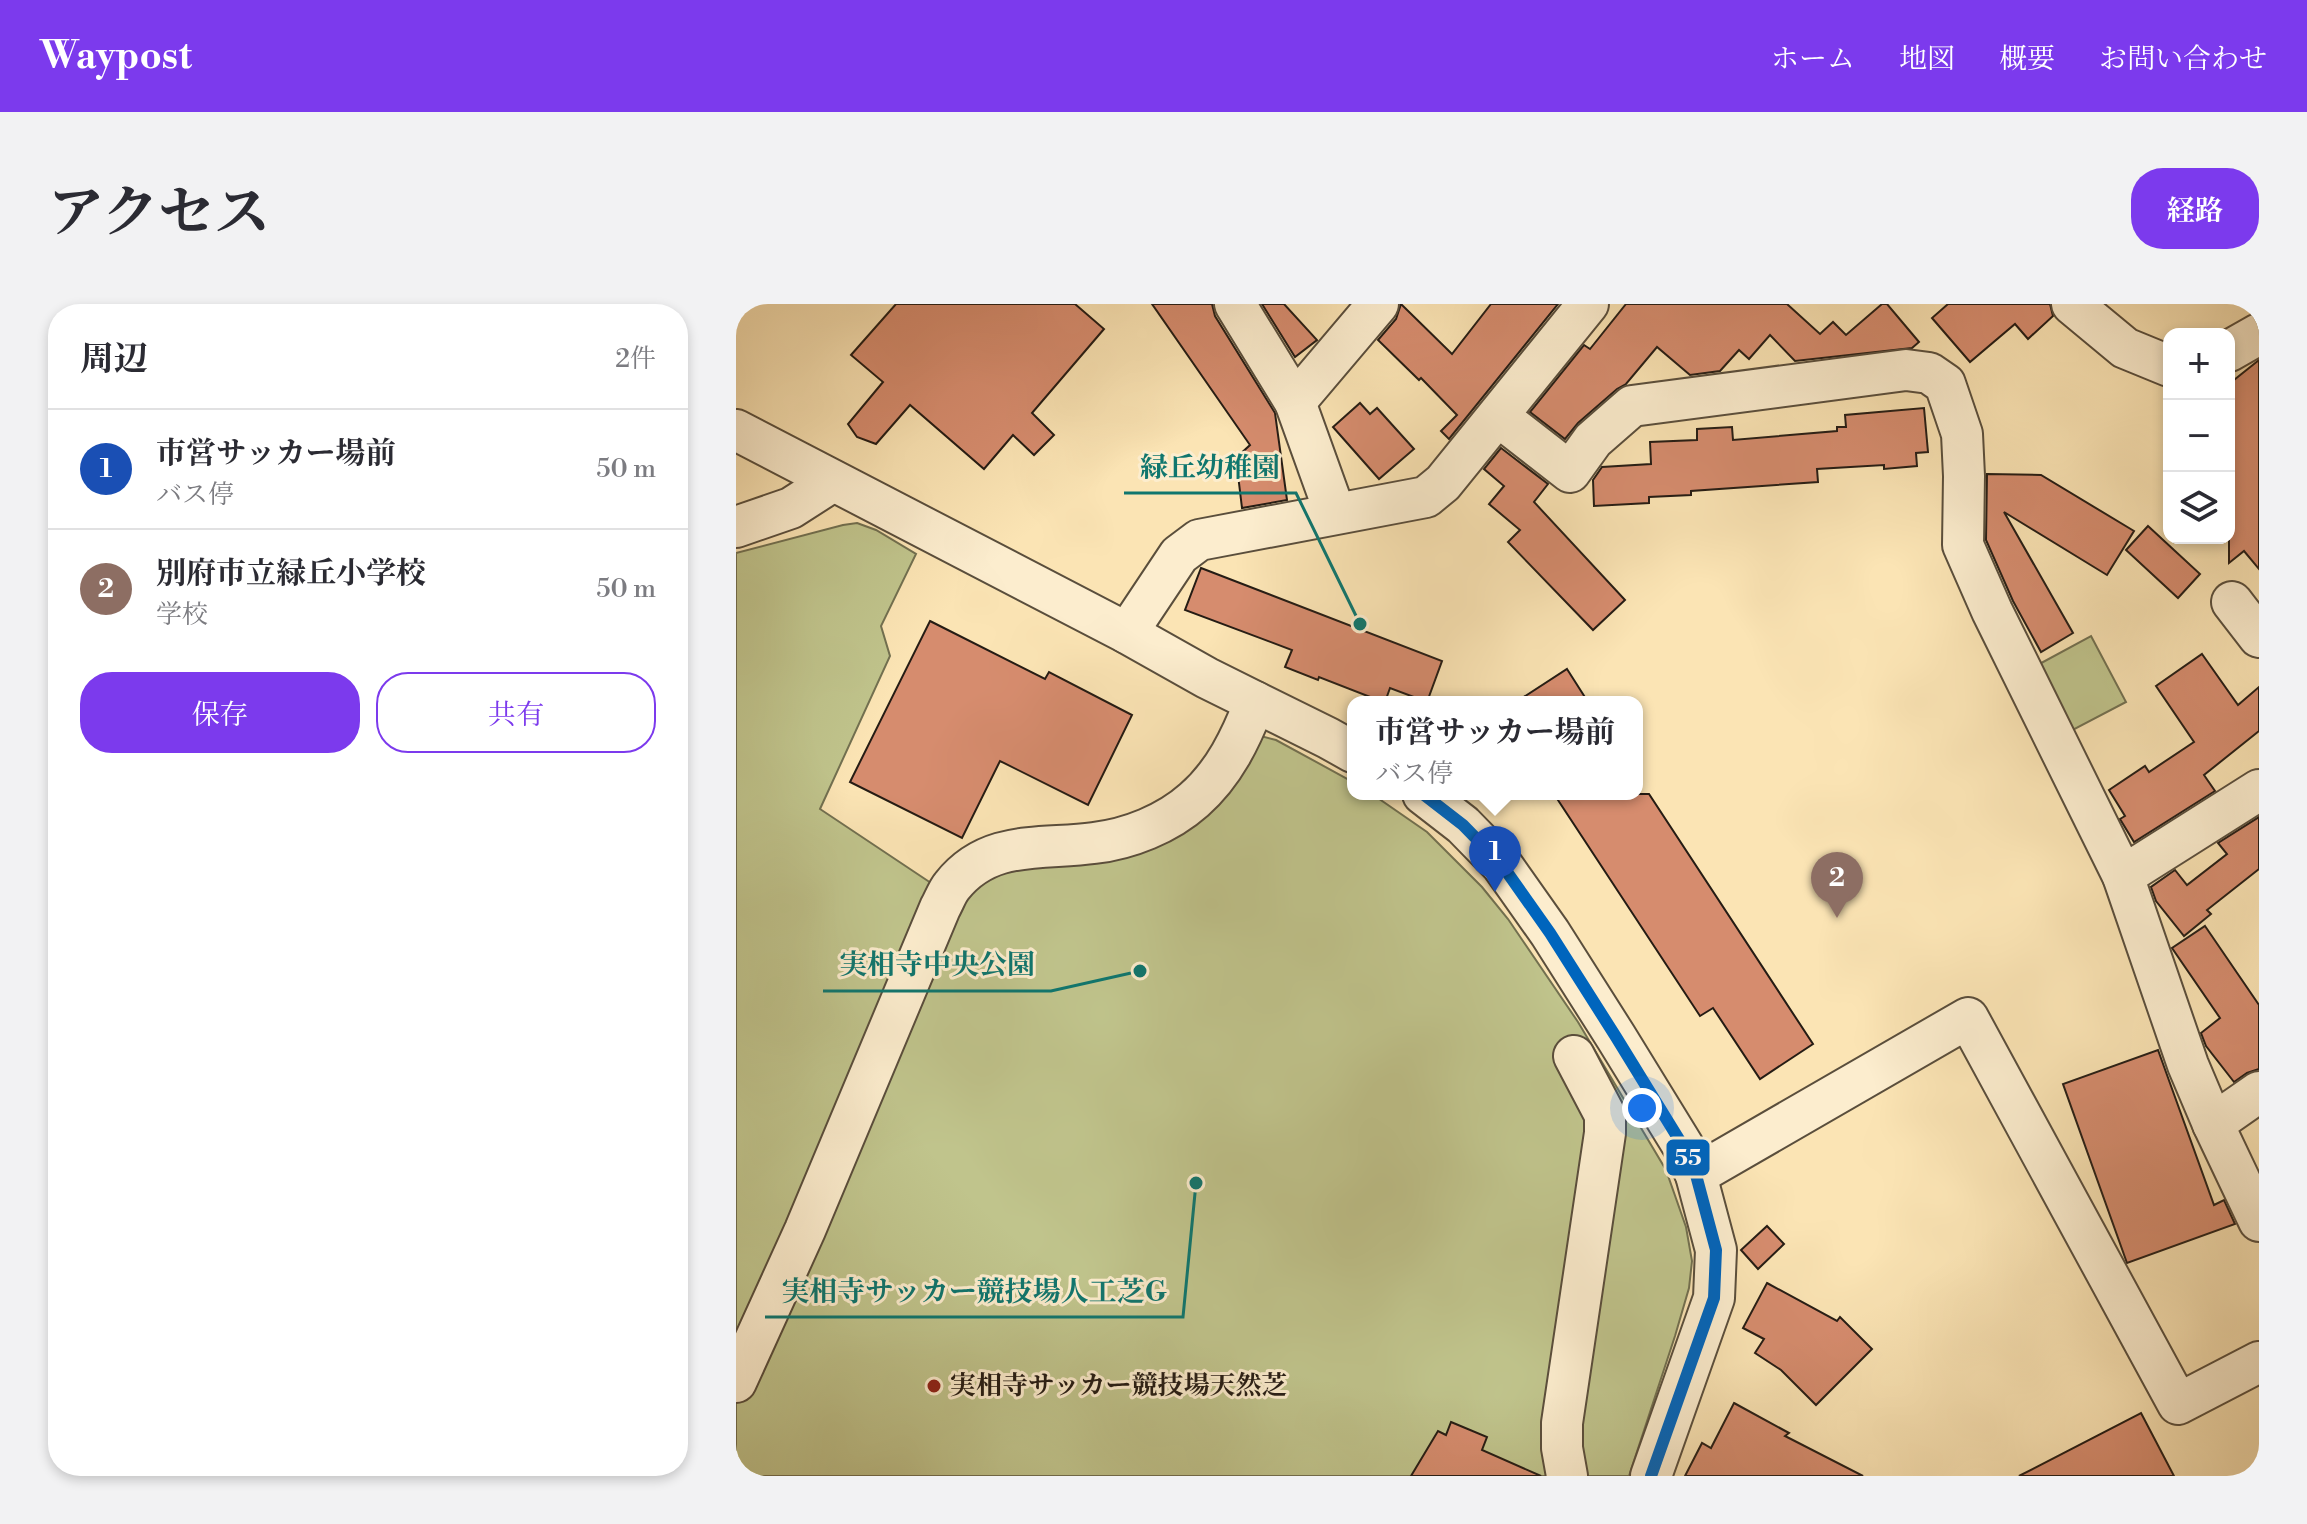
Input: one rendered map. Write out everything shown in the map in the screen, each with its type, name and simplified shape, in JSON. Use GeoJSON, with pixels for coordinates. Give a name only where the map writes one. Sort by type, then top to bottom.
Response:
{"type":"FeatureCollection","features":[{"type":"Feature","properties":{"kind":"street"},"geometry":{"type":"LineString","coordinates":[[1235,304],[1295,402],[1335,513]]}},
{"type":"Feature","properties":{"kind":"street"},"geometry":{"type":"LineString","coordinates":[[1295,402],[1378,304]]}},
{"type":"Feature","properties":{"kind":"street"},"geometry":{"type":"LineString","coordinates":[[1127,633],[1179,555],[1199,540],[1426,497],[1443,483],[1588,304]]}},
{"type":"Feature","properties":{"kind":"street"},"geometry":{"type":"LineString","coordinates":[[2072,304],[2125,348],[2163,364]]}},
{"type":"Feature","properties":{"kind":"street"},"geometry":{"type":"LineString","coordinates":[[2235,348],[2259,334]]}},
{"type":"Feature","properties":{"kind":"street"},"geometry":{"type":"LineString","coordinates":[[1498,416],[1570,472],[1593,440],[1632,406],[1906,370],[1929,373],[1945,384],[1962,434],[1963,545],[1992,611],[2123,876],[2188,1065],[2259,1221]]}},
{"type":"Feature","properties":{"kind":"street"},"geometry":{"type":"LineString","coordinates":[[736,430],[1347,749]]}},
{"type":"Feature","properties":{"kind":"street"},"geometry":{"type":"LineString","coordinates":[[736,527],[791,508],[833,481]]}},
{"type":"Feature","properties":{"kind":"street"},"geometry":{"type":"LineString","coordinates":[[2232,602],[2259,637]]}},
{"type":"Feature","properties":{"kind":"street"},"geometry":{"type":"LineString","coordinates":[[736,1382],[805,1230],[952,886],[992,855],[1010,849],[1122,838],[1172,816],[1194,801],[1220,771],[1241,737],[1255,702]]}},
{"type":"Feature","properties":{"kind":"street"},"geometry":{"type":"LineString","coordinates":[[2123,876],[2259,790]]}},
{"type":"Feature","properties":{"kind":"street"},"geometry":{"type":"LineString","coordinates":[[1431,800],[1463,825],[1502,865],[1550,933],[1616,1037],[1683,1146],[1696,1175],[1716,1250],[1714,1298],[1651,1476]]}},
{"type":"Feature","properties":{"kind":"street"},"geometry":{"type":"LineString","coordinates":[[1696,1175],[1968,1018],[2178,1404],[2259,1362]]}},
{"type":"Feature","properties":{"kind":"street"},"geometry":{"type":"LineString","coordinates":[[1567,1476],[1562,1423],[1605,1124],[1605,1115],[1574,1056]]}},
{"type":"Feature","properties":{"kind":"street"},"geometry":{"type":"LineString","coordinates":[[2213,1124],[2259,1092]]}},
{"type":"Feature","properties":{"kind":"green space"},"geometry":{"type":"Polygon","coordinates":[[[857,523],[876,530],[916,554],[881,626],[890,656],[820,809],[934,885],[1121,850],[1257,735],[1276,740],[1347,779],[1347,800],[1381,800],[1427,832],[1482,887],[1508,919],[1578,1022],[1666,1170],[1686,1227],[1692,1261],[1689,1288],[1629,1476],[736,1476],[736,553],[857,523]]]}},
{"type":"Feature","properties":{"kind":"green space"},"geometry":{"type":"Polygon","coordinates":[[[2091,636],[2126,702],[2067,733],[2032,668],[2091,636]]]}},
{"type":"Feature","properties":{"kind":"building"},"geometry":{"type":"Polygon","coordinates":[[[896,304],[1075,304],[1104,329],[1032,413],[1054,435],[1034,455],[1013,435],[984,469],[910,405],[876,444],[857,437],[848,424],[883,382],[851,355],[896,304]]]}},
{"type":"Feature","properties":{"kind":"building"},"geometry":{"type":"Polygon","coordinates":[[[1152,304],[1212,304],[1215,316],[1275,413],[1287,500],[1242,508],[1236,458],[1250,445],[1152,304]]]}},
{"type":"Feature","properties":{"kind":"building"},"geometry":{"type":"Polygon","coordinates":[[[1262,304],[1284,304],[1317,340],[1295,357],[1262,304]]]}},
{"type":"Feature","properties":{"kind":"building"},"geometry":{"type":"Polygon","coordinates":[[[1401,304],[1452,354],[1491,304],[1558,304],[1449,439],[1441,431],[1457,415],[1378,340],[1396,319],[1401,304]]]}},
{"type":"Feature","properties":{"kind":"building"},"geometry":{"type":"Polygon","coordinates":[[[1626,304],[1787,304],[1820,334],[1833,322],[1846,335],[1882,304],[1887,304],[1919,342],[1912,348],[1795,361],[1770,335],[1749,359],[1739,350],[1720,371],[1690,375],[1657,347],[1626,384],[1578,423],[1565,439],[1530,412],[1584,345],[1590,349],[1626,304]]]}},
{"type":"Feature","properties":{"kind":"building"},"geometry":{"type":"Polygon","coordinates":[[[1948,304],[2050,304],[2053,316],[2028,339],[2015,324],[1970,362],[1932,318],[1948,304]]]}},
{"type":"Feature","properties":{"kind":"building"},"geometry":{"type":"Polygon","coordinates":[[[2259,360],[2259,569],[2244,551],[2229,563],[2229,544],[2235,544],[2235,379],[2259,360]]]}},
{"type":"Feature","properties":{"kind":"building"},"geometry":{"type":"Polygon","coordinates":[[[1360,403],[1370,414],[1377,408],[1414,449],[1379,479],[1333,427],[1360,403]]]}},
{"type":"Feature","properties":{"kind":"building"},"geometry":{"type":"Polygon","coordinates":[[[1924,408],[1928,452],[1916,453],[1917,466],[1817,469],[1818,482],[1691,491],[1691,495],[1649,497],[1649,503],[1594,506],[1593,480],[1602,467],[1651,464],[1650,442],[1697,440],[1697,429],[1732,427],[1733,440],[1837,431],[1837,427],[1846,427],[1845,415],[1924,408]]]}},
{"type":"Feature","properties":{"kind":"building"},"geometry":{"type":"Polygon","coordinates":[[[1501,448],[1548,484],[1534,502],[1625,600],[1593,630],[1508,542],[1520,530],[1489,504],[1504,486],[1484,469],[1501,448]]]}},
{"type":"Feature","properties":{"kind":"building"},"geometry":{"type":"Polygon","coordinates":[[[1987,474],[2041,475],[2134,531],[2107,575],[2004,512],[2073,633],[2041,652],[2013,601],[1986,540],[1987,474]]]}},
{"type":"Feature","properties":{"kind":"building"},"geometry":{"type":"Polygon","coordinates":[[[2148,526],[2163,540],[2163,544],[2168,544],[2200,574],[2178,598],[2126,550],[2148,526]]]}},
{"type":"Feature","properties":{"kind":"building"},"geometry":{"type":"Polygon","coordinates":[[[1201,568],[1442,661],[1429,696],[1411,696],[1390,688],[1387,696],[1368,696],[1285,667],[1292,650],[1185,610],[1201,568]]]}},
{"type":"Feature","properties":{"kind":"building"},"geometry":{"type":"Polygon","coordinates":[[[930,621],[1045,679],[1049,672],[1132,715],[1088,805],[1000,761],[962,838],[850,782],[930,621]]]}},
{"type":"Feature","properties":{"kind":"building"},"geometry":{"type":"Polygon","coordinates":[[[2202,654],[2238,705],[2259,687],[2259,731],[2204,775],[2215,791],[2134,842],[2120,819],[2125,816],[2109,790],[2145,766],[2149,772],[2194,742],[2156,686],[2202,654]]]}},
{"type":"Feature","properties":{"kind":"building"},"geometry":{"type":"Polygon","coordinates":[[[1567,669],[1584,696],[1525,696],[1567,669]]]}},
{"type":"Feature","properties":{"kind":"building"},"geometry":{"type":"Polygon","coordinates":[[[1643,794],[1649,794],[1813,1044],[1760,1079],[1713,1008],[1700,1016],[1558,800],[1643,800],[1643,794]]]}},
{"type":"Feature","properties":{"kind":"building"},"geometry":{"type":"Polygon","coordinates":[[[2259,817],[2259,869],[2207,910],[2211,914],[2184,936],[2156,901],[2151,887],[2175,870],[2187,885],[2227,854],[2218,843],[2259,817]]]}},
{"type":"Feature","properties":{"kind":"building"},"geometry":{"type":"Polygon","coordinates":[[[2205,926],[2259,1005],[2259,1069],[2234,1082],[2206,1046],[2201,1033],[2220,1018],[2172,948],[2205,926]]]}},
{"type":"Feature","properties":{"kind":"building"},"geometry":{"type":"Polygon","coordinates":[[[2158,1050],[2214,1205],[2224,1200],[2235,1224],[2127,1263],[2063,1084],[2158,1050]]]}},
{"type":"Feature","properties":{"kind":"building"},"geometry":{"type":"Polygon","coordinates":[[[1767,1226],[1784,1244],[1758,1269],[1741,1250],[1767,1226]]]}},
{"type":"Feature","properties":{"kind":"building"},"geometry":{"type":"Polygon","coordinates":[[[1767,1283],[1837,1321],[1840,1317],[1872,1349],[1816,1405],[1781,1370],[1755,1353],[1764,1339],[1743,1328],[1767,1283]]]}},
{"type":"Feature","properties":{"kind":"building"},"geometry":{"type":"Polygon","coordinates":[[[1734,1403],[1789,1433],[1785,1436],[1863,1476],[1685,1476],[1702,1443],[1711,1448],[1734,1403]]]}},
{"type":"Feature","properties":{"kind":"building"},"geometry":{"type":"Polygon","coordinates":[[[2141,1413],[2174,1476],[2019,1476],[2141,1413]]]}},
{"type":"Feature","properties":{"kind":"building"},"geometry":{"type":"Polygon","coordinates":[[[1451,1422],[1487,1437],[1482,1450],[1541,1476],[1411,1476],[1438,1431],[1446,1435],[1451,1422]]]}},
{"type":"Feature","properties":{"kind":"transit line","name":"55"},"geometry":{"type":"LineString","coordinates":[[1431,800],[1463,825],[1502,865],[1550,933],[1616,1037],[1683,1146],[1696,1175],[1716,1250],[1714,1298],[1651,1476]]}},
{"type":"Feature","properties":{"kind":"place","name":"緑丘幼稚園"},"geometry":{"type":"Point","coordinates":[1360,624]}},
{"type":"Feature","properties":{"kind":"place","name":"市営サッカー場前"},"geometry":{"type":"Point","coordinates":[1495,892]}},
{"type":"Feature","properties":{"kind":"place","name":"別府市立緑丘小学校"},"geometry":{"type":"Point","coordinates":[1837,918]}},
{"type":"Feature","properties":{"kind":"place","name":"実相寺中央公園"},"geometry":{"type":"Point","coordinates":[1140,971]}},
{"type":"Feature","properties":{"kind":"place","name":"実相寺サッカー競技場人工芝G"},"geometry":{"type":"Point","coordinates":[1196,1183]}},
{"type":"Feature","properties":{"kind":"place","name":"実相寺サッカー競技場天然芝"},"geometry":{"type":"Point","coordinates":[934,1386]}}]}
